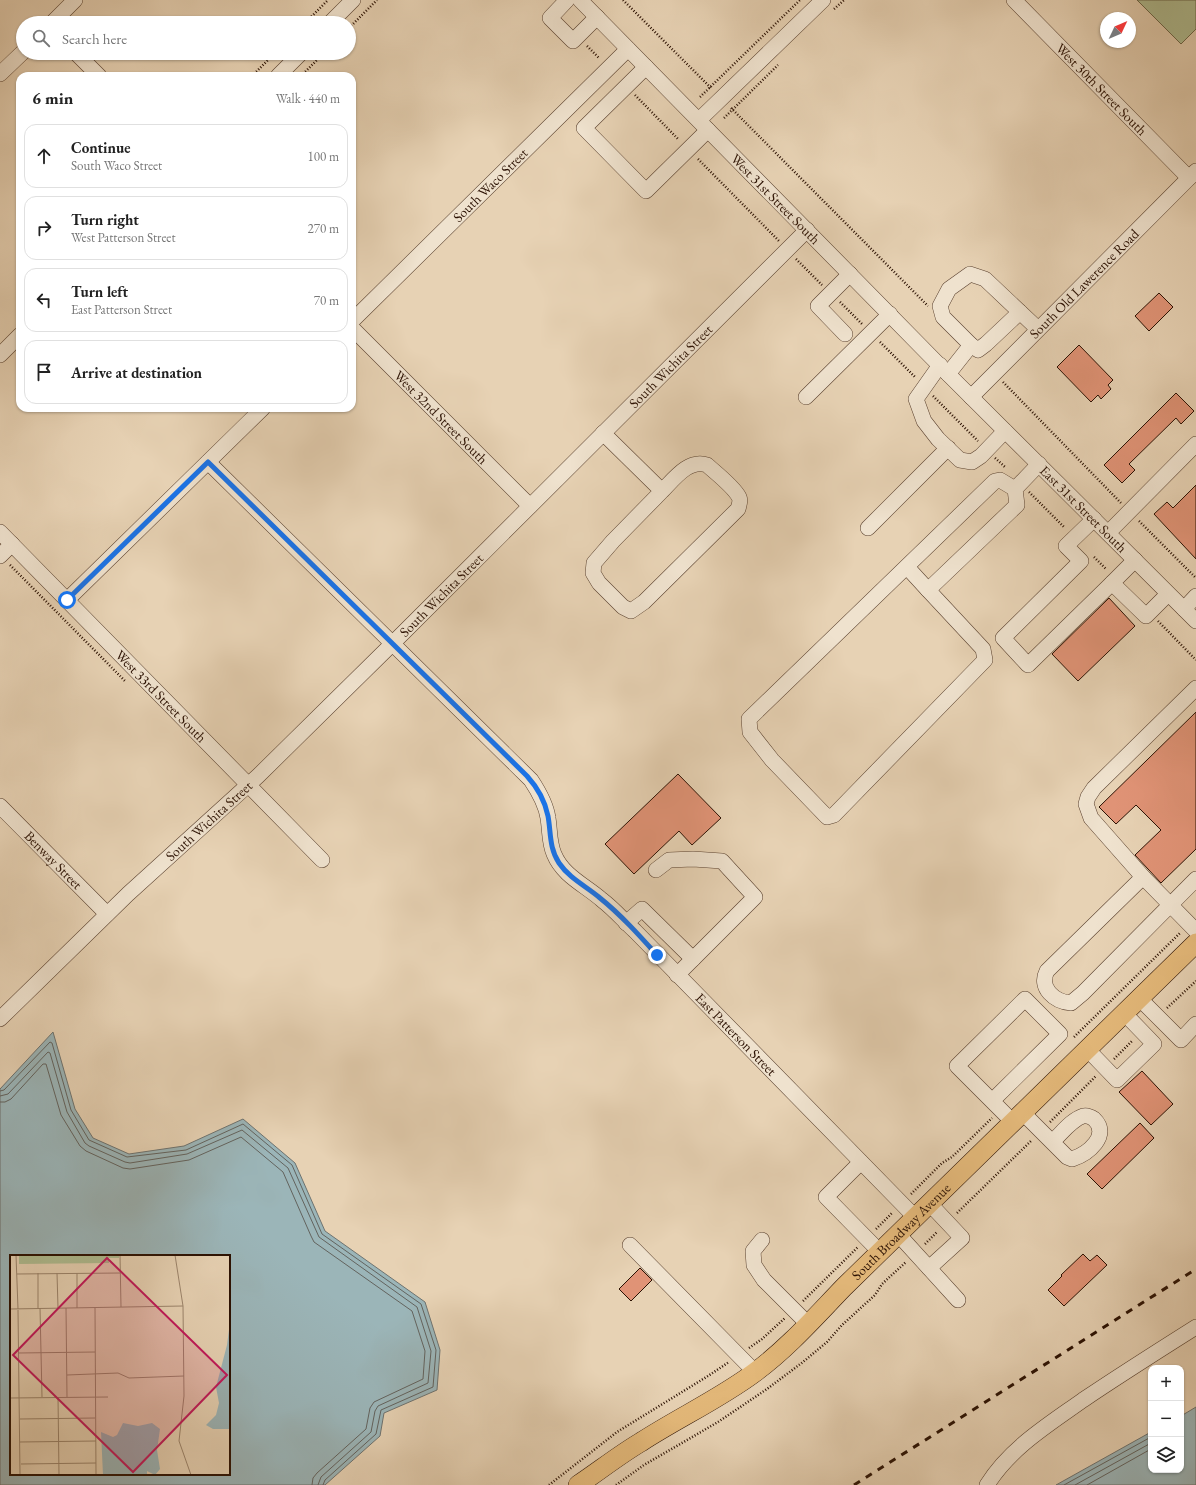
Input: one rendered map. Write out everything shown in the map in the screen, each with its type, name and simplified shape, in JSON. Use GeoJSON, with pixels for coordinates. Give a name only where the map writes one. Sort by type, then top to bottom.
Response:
{"type":"FeatureCollection","features":[{"type":"Feature","properties":{"kind":"main road","name":"South Broadway Avenue"},"geometry":{"type":"LineString","coordinates":[[578,1485],[640,1442],[734,1387],[780,1351],[915,1217],[930,1204],[1007,1112],[1088,1050],[1196,943]]}},
{"type":"Feature","properties":{"kind":"street"},"geometry":{"type":"LineString","coordinates":[[59,16],[75,0]]}},
{"type":"Feature","properties":{"kind":"street"},"geometry":{"type":"LineString","coordinates":[[337,16],[354,0]]}},
{"type":"Feature","properties":{"kind":"street"},"geometry":{"type":"LineString","coordinates":[[567,0],[550,18],[574,42],[597,17]]}},
{"type":"Feature","properties":{"kind":"street","name":"West 31st Street South"},"geometry":{"type":"LineString","coordinates":[[580,0],[971,397]]}},
{"type":"Feature","properties":{"kind":"street"},"geometry":{"type":"LineString","coordinates":[[646,67],[584,128],[646,191],[704,125],[721,98],[823,0]]}},
{"type":"Feature","properties":{"kind":"street","name":"West 30th Street South"},"geometry":{"type":"LineString","coordinates":[[1014,0],[1193,174]]}},
{"type":"Feature","properties":{"kind":"street","name":"South Waco Street"},"geometry":{"type":"LineString","coordinates":[[356,317],[628,49]]}},
{"type":"Feature","properties":{"kind":"street"},"geometry":{"type":"LineString","coordinates":[[0,74],[16,59]]}},
{"type":"Feature","properties":{"kind":"street"},"geometry":{"type":"LineString","coordinates":[[83,60],[95,72]]}},
{"type":"Feature","properties":{"kind":"street"},"geometry":{"type":"LineString","coordinates":[[282,72],[294,60]]}},
{"type":"Feature","properties":{"kind":"street"},"geometry":{"type":"LineString","coordinates":[[596,81],[614,99]]}},
{"type":"Feature","properties":{"kind":"street"},"geometry":{"type":"LineString","coordinates":[[568,108],[587,126]]}},
{"type":"Feature","properties":{"kind":"street","name":"South Old Lawerence Road"},"geometry":{"type":"LineString","coordinates":[[971,397],[1193,174]]}},
{"type":"Feature","properties":{"kind":"street","name":"South Wichita Street"},"geometry":{"type":"LineString","coordinates":[[0,1019],[107,914],[248,785],[392,644],[807,230]]}},
{"type":"Feature","properties":{"kind":"street"},"geometry":{"type":"LineString","coordinates":[[845,334],[818,306],[850,274]]}},
{"type":"Feature","properties":{"kind":"street"},"geometry":{"type":"LineString","coordinates":[[1020,312],[978,350],[943,318],[940,306],[949,289],[970,274],[985,279],[1020,312],[1038,329]]}},
{"type":"Feature","properties":{"kind":"street"},"geometry":{"type":"LineString","coordinates":[[806,397],[890,314]]}},
{"type":"Feature","properties":{"kind":"street","name":"West 32nd Street South"},"geometry":{"type":"LineString","coordinates":[[356,332],[530,506]]}},
{"type":"Feature","properties":{"kind":"street"},"geometry":{"type":"LineString","coordinates":[[0,355],[16,339]]}},
{"type":"Feature","properties":{"kind":"street"},"geometry":{"type":"LineString","coordinates":[[971,345],[944,369],[916,399],[924,421],[938,439],[960,460],[972,462],[981,456],[1005,431]]}},
{"type":"Feature","properties":{"kind":"street","name":"East 31st Street South"},"geometry":{"type":"LineString","coordinates":[[971,397],[1196,621]]}},
{"type":"Feature","properties":{"kind":"street"},"geometry":{"type":"LineString","coordinates":[[67,600],[259,412]]}},
{"type":"Feature","properties":{"kind":"street"},"geometry":{"type":"LineString","coordinates":[[603,433],[662,491]]}},
{"type":"Feature","properties":{"kind":"street"},"geometry":{"type":"LineString","coordinates":[[1108,533],[1196,444]]}},
{"type":"Feature","properties":{"kind":"street"},"geometry":{"type":"LineString","coordinates":[[868,528],[948,448]]}},
{"type":"Feature","properties":{"kind":"street"},"geometry":{"type":"LineString","coordinates":[[208,462],[392,644]]}},
{"type":"Feature","properties":{"kind":"street"},"geometry":{"type":"LineString","coordinates":[[696,463],[702,463],[707,465],[735,492],[739,498],[740,504],[738,509],[644,602],[631,611],[611,596],[598,583],[593,573],[594,563],[613,541],[662,491],[685,469],[696,463]]}},
{"type":"Feature","properties":{"kind":"street"},"geometry":{"type":"LineString","coordinates":[[928,590],[1017,505],[1016,489],[1039,464]]}},
{"type":"Feature","properties":{"kind":"street"},"geometry":{"type":"LineString","coordinates":[[907,567],[983,650],[985,660],[834,815],[827,817],[772,760],[750,732],[749,719],[996,481],[1000,480],[1016,489]]}},
{"type":"Feature","properties":{"kind":"street"},"geometry":{"type":"LineString","coordinates":[[1094,519],[1066,546],[1081,561],[1003,638],[1028,665],[1135,560]]}},
{"type":"Feature","properties":{"kind":"street","name":"West 33rd Street South"},"geometry":{"type":"LineString","coordinates":[[0,532],[322,860]]}},
{"type":"Feature","properties":{"kind":"street"},"geometry":{"type":"LineString","coordinates":[[0,555],[12,544]]}},
{"type":"Feature","properties":{"kind":"street"},"geometry":{"type":"LineString","coordinates":[[1112,583],[1146,616],[1168,594]]}},
{"type":"Feature","properties":{"kind":"street"},"geometry":{"type":"LineString","coordinates":[[1184,609],[1196,596]]}},
{"type":"Feature","properties":{"kind":"street","name":"East Patterson Street"},"geometry":{"type":"LineString","coordinates":[[392,644],[531,780],[540,793],[546,807],[551,845],[559,864],[572,878],[601,899],[626,923],[915,1217]]}},
{"type":"Feature","properties":{"kind":"street"},"geometry":{"type":"LineString","coordinates":[[1192,927],[1143,877],[1091,818],[1086,804],[1088,797],[1094,788],[1196,688]]}},
{"type":"Feature","properties":{"kind":"street","name":"Benway Street"},"geometry":{"type":"LineString","coordinates":[[0,806],[107,914]]}},
{"type":"Feature","properties":{"kind":"street"},"geometry":{"type":"LineString","coordinates":[[656,870],[669,860],[693,859],[722,861],[755,896],[677,975]]}},
{"type":"Feature","properties":{"kind":"street"},"geometry":{"type":"LineString","coordinates":[[1143,877],[1046,971],[1043,978],[1045,986],[1056,999],[1071,1003],[1083,993],[1196,879]]}},
{"type":"Feature","properties":{"kind":"street"},"geometry":{"type":"LineString","coordinates":[[626,923],[642,909],[693,959]]}},
{"type":"Feature","properties":{"kind":"street"},"geometry":{"type":"LineString","coordinates":[[1007,1112],[1060,1034],[1025,999],[957,1066],[1007,1112],[1052,1142]]}},
{"type":"Feature","properties":{"kind":"street"},"geometry":{"type":"LineString","coordinates":[[1140,999],[1181,1040],[1196,1024]]}},
{"type":"Feature","properties":{"kind":"street"},"geometry":{"type":"LineString","coordinates":[[1088,1050],[1117,1080],[1154,1044],[1125,1014]]}},
{"type":"Feature","properties":{"kind":"street"},"geometry":{"type":"LineString","coordinates":[[861,1162],[826,1197],[880,1252]]}},
{"type":"Feature","properties":{"kind":"street"},"geometry":{"type":"LineString","coordinates":[[929,1268],[962,1238],[930,1204]]}},
{"type":"Feature","properties":{"kind":"street"},"geometry":{"type":"LineString","coordinates":[[898,1234],[958,1300]]}},
{"type":"Feature","properties":{"kind":"street"},"geometry":{"type":"LineString","coordinates":[[762,1240],[753,1250],[754,1265],[764,1280],[808,1324]]}},
{"type":"Feature","properties":{"kind":"street"},"geometry":{"type":"LineString","coordinates":[[630,1245],[755,1372]]}},
{"type":"Feature","properties":{"kind":"street"},"geometry":{"type":"LineString","coordinates":[[987,1485],[996,1471],[1020,1446],[1056,1419],[1134,1366],[1196,1327]]}},
{"type":"Feature","properties":{"kind":"path"},"geometry":{"type":"LineString","coordinates":[[312,16],[328,0]]}},
{"type":"Feature","properties":{"kind":"path"},"geometry":{"type":"LineString","coordinates":[[356,21],[377,0]]}},
{"type":"Feature","properties":{"kind":"path"},"geometry":{"type":"LineString","coordinates":[[624,0],[931,309]]}},
{"type":"Feature","properties":{"kind":"path"},"geometry":{"type":"LineString","coordinates":[[700,98],[800,0]]}},
{"type":"Feature","properties":{"kind":"path"},"geometry":{"type":"LineString","coordinates":[[256,72],[268,60]]}},
{"type":"Feature","properties":{"kind":"path"},"geometry":{"type":"LineString","coordinates":[[305,72],[317,60]]}},
{"type":"Feature","properties":{"kind":"path"},"geometry":{"type":"LineString","coordinates":[[994,373],[1196,578]]}},
{"type":"Feature","properties":{"kind":"path"},"geometry":{"type":"LineString","coordinates":[[0,555],[127,683]]}},
{"type":"Feature","properties":{"kind":"path"},"geometry":{"type":"LineString","coordinates":[[1072,1039],[1192,927]]}},
{"type":"Feature","properties":{"kind":"path"},"geometry":{"type":"LineString","coordinates":[[549,1485],[617,1432],[708,1376],[762,1339],[794,1310],[942,1163],[952,1157],[1007,1112]]}},
{"type":"Feature","properties":{"kind":"green space"},"geometry":{"type":"Polygon","coordinates":[[[1137,0],[1196,0],[1196,29],[1181,44],[1137,0]]]}},
{"type":"Feature","properties":{"kind":"water"},"geometry":{"type":"Polygon","coordinates":[[[53,1032],[75,1109],[93,1138],[129,1154],[184,1146],[243,1119],[295,1163],[325,1231],[425,1302],[440,1350],[437,1390],[384,1413],[380,1436],[325,1485],[0,1485],[0,1089],[53,1032]]]}},
{"type":"Feature","properties":{"kind":"water"},"geometry":{"type":"Polygon","coordinates":[[[1196,1407],[1196,1485],[1056,1485],[1148,1434],[1148,1473],[1184,1473],[1184,1414],[1196,1407]]]}},
{"type":"Feature","properties":{"kind":"building"},"geometry":{"type":"Polygon","coordinates":[[[1159,293],[1173,307],[1149,331],[1135,316],[1159,293]]]}},
{"type":"Feature","properties":{"kind":"building"},"geometry":{"type":"Polygon","coordinates":[[[1079,345],[1113,380],[1108,385],[1111,389],[1101,399],[1098,395],[1091,402],[1057,367],[1079,345]]]}},
{"type":"Feature","properties":{"kind":"building"},"geometry":{"type":"Polygon","coordinates":[[[1176,393],[1194,411],[1181,424],[1176,418],[1129,464],[1135,470],[1122,483],[1104,465],[1176,393]]]}},
{"type":"Feature","properties":{"kind":"building"},"geometry":{"type":"Polygon","coordinates":[[[1196,485],[1196,559],[1154,514],[1167,502],[1173,508],[1196,485]]]}},
{"type":"Feature","properties":{"kind":"building"},"geometry":{"type":"Polygon","coordinates":[[[1109,598],[1135,626],[1078,681],[1052,654],[1109,598]]]}},
{"type":"Feature","properties":{"kind":"building"},"geometry":{"type":"Polygon","coordinates":[[[1196,712],[1196,849],[1161,883],[1135,855],[1161,830],[1136,805],[1116,824],[1099,807],[1196,712]]]}},
{"type":"Feature","properties":{"kind":"building"},"geometry":{"type":"Polygon","coordinates":[[[678,774],[721,818],[692,845],[679,831],[634,874],[605,844],[678,774]]]}},
{"type":"Feature","properties":{"kind":"building"},"geometry":{"type":"Polygon","coordinates":[[[1142,1071],[1173,1104],[1151,1125],[1119,1092],[1142,1071]]]}},
{"type":"Feature","properties":{"kind":"building"},"geometry":{"type":"Polygon","coordinates":[[[1140,1123],[1154,1138],[1102,1189],[1087,1174],[1140,1123]]]}},
{"type":"Feature","properties":{"kind":"building"},"geometry":{"type":"Polygon","coordinates":[[[1083,1254],[1090,1261],[1097,1255],[1107,1265],[1064,1306],[1048,1290],[1083,1254]]]}},
{"type":"Feature","properties":{"kind":"building"},"geometry":{"type":"Polygon","coordinates":[[[640,1268],[652,1280],[631,1301],[619,1289],[640,1268]]]}},
{"type":"Feature","properties":{"kind":"railway"},"geometry":{"type":"LineString","coordinates":[[854,1485],[1196,1269]]}},
{"type":"Feature","properties":{"kind":"route"},"geometry":{"type":"LineString","coordinates":[[67,600],[208,462],[392,644],[519,766],[540,793],[546,807],[551,845],[559,864],[572,878],[610,907],[657,955]]}}]}
